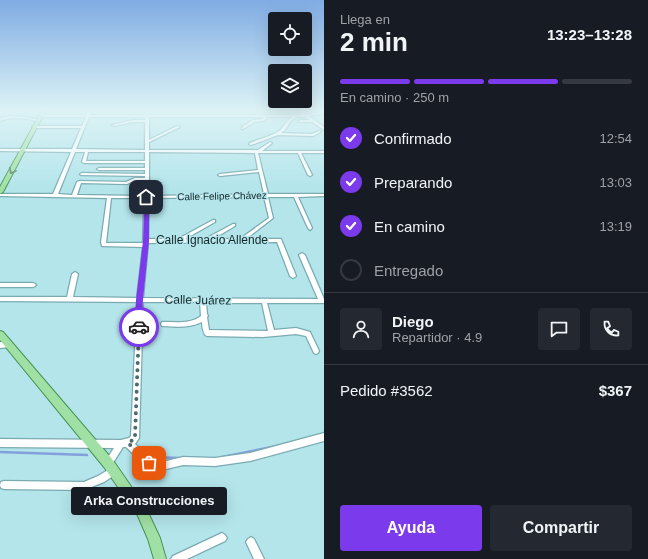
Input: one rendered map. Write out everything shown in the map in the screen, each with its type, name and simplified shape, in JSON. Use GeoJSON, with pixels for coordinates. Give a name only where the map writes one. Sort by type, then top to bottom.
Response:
{"type":"FeatureCollection","features":[{"type":"Feature","properties":{"kind":"main road"},"geometry":{"type":"LineString","coordinates":[[0,192],[29,136]]}},
{"type":"Feature","properties":{"kind":"main road"},"geometry":{"type":"LineString","coordinates":[[0,334],[5,345],[93,444],[110,467],[142,512],[154,538],[160,559]]}},
{"type":"Feature","properties":{"kind":"street"},"geometry":{"type":"LineString","coordinates":[[55,196],[78,136]]}},
{"type":"Feature","properties":{"kind":"street","name":"Calle Ignacio Allende"},"geometry":{"type":"LineString","coordinates":[[127,443],[135,436],[140,300],[146,243],[147,136]]}},
{"type":"Feature","properties":{"kind":"street"},"geometry":{"type":"LineString","coordinates":[[147,142],[159,136]]}},
{"type":"Feature","properties":{"kind":"street"},"geometry":{"type":"LineString","coordinates":[[251,144],[272,136]]}},
{"type":"Feature","properties":{"kind":"street"},"geometry":{"type":"LineString","coordinates":[[258,151],[270,143]]}},
{"type":"Feature","properties":{"kind":"street"},"geometry":{"type":"LineString","coordinates":[[0,150],[324,152]]}},
{"type":"Feature","properties":{"kind":"street"},"geometry":{"type":"LineString","coordinates":[[87,150],[84,162],[147,162]]}},
{"type":"Feature","properties":{"kind":"street"},"geometry":{"type":"LineString","coordinates":[[241,240],[271,218],[260,171],[258,151]]}},
{"type":"Feature","properties":{"kind":"street"},"geometry":{"type":"LineString","coordinates":[[299,152],[310,175]]}},
{"type":"Feature","properties":{"kind":"street"},"geometry":{"type":"LineString","coordinates":[[99,169],[147,174]]}},
{"type":"Feature","properties":{"kind":"street"},"geometry":{"type":"LineString","coordinates":[[220,175],[260,171]]}},
{"type":"Feature","properties":{"kind":"street"},"geometry":{"type":"LineString","coordinates":[[82,174],[147,174]]}},
{"type":"Feature","properties":{"kind":"street"},"geometry":{"type":"LineString","coordinates":[[74,196],[79,182],[127,183],[147,174]]}},
{"type":"Feature","properties":{"kind":"street"},"geometry":{"type":"LineString","coordinates":[[295,195],[310,228]]}},
{"type":"Feature","properties":{"kind":"street","name":"Calle Felipe Chávez"},"geometry":{"type":"LineString","coordinates":[[0,196],[146,197],[324,195]]}},
{"type":"Feature","properties":{"kind":"street"},"geometry":{"type":"LineString","coordinates":[[109,197],[103,243],[108,245],[146,243]]}},
{"type":"Feature","properties":{"kind":"street"},"geometry":{"type":"LineString","coordinates":[[180,240],[213,221]]}},
{"type":"Feature","properties":{"kind":"street"},"geometry":{"type":"LineString","coordinates":[[207,240],[233,225]]}},
{"type":"Feature","properties":{"kind":"street","name":"Calle Ignacio Allende"},"geometry":{"type":"LineString","coordinates":[[146,243],[180,240],[279,240],[293,276]]}},
{"type":"Feature","properties":{"kind":"street"},"geometry":{"type":"LineString","coordinates":[[302,255],[323,301]]}},
{"type":"Feature","properties":{"kind":"street"},"geometry":{"type":"LineString","coordinates":[[70,298],[75,274]]}},
{"type":"Feature","properties":{"kind":"street"},"geometry":{"type":"LineString","coordinates":[[0,285],[33,285]]}},
{"type":"Feature","properties":{"kind":"street","name":"Calle Juárez"},"geometry":{"type":"LineString","coordinates":[[0,299],[70,298],[203,301],[323,301]]}},
{"type":"Feature","properties":{"kind":"street"},"geometry":{"type":"LineString","coordinates":[[203,301],[205,328],[207,333],[304,332],[312,339],[316,351]]}},
{"type":"Feature","properties":{"kind":"street"},"geometry":{"type":"LineString","coordinates":[[264,301],[272,333]]}},
{"type":"Feature","properties":{"kind":"street"},"geometry":{"type":"LineString","coordinates":[[164,324],[189,324],[200,321],[204,316]]}},
{"type":"Feature","properties":{"kind":"street"},"geometry":{"type":"LineString","coordinates":[[0,443],[127,443],[149,463],[162,466],[183,461],[215,462],[250,457],[324,437]]}},
{"type":"Feature","properties":{"kind":"street"},"geometry":{"type":"LineString","coordinates":[[4,485],[84,486],[101,479],[127,443]]}},
{"type":"Feature","properties":{"kind":"street"},"geometry":{"type":"LineString","coordinates":[[176,559],[222,538]]}},
{"type":"Feature","properties":{"kind":"street"},"geometry":{"type":"LineString","coordinates":[[251,542],[259,559]]}},
{"type":"Feature","properties":{"kind":"waterway"},"geometry":{"type":"LineString","coordinates":[[222,457],[277,446]]}},
{"type":"Feature","properties":{"kind":"waterway"},"geometry":{"type":"LineString","coordinates":[[0,452],[87,455]]}},
{"type":"Feature","properties":{"kind":"waterway"},"geometry":{"type":"LineString","coordinates":[[150,457],[179,458]]}},
{"type":"Feature","properties":{"kind":"way so far"},"geometry":{"type":"LineString","coordinates":[[139,327],[135,438],[128,443],[149,463]]}},
{"type":"Feature","properties":{"kind":"place","name":"Arka Construcciones"},"geometry":{"type":"Point","coordinates":[149,463]}},
{"type":"Feature","properties":{"kind":"route"},"geometry":{"type":"LineString","coordinates":[[139,327],[146,241],[146,197]]}}]}
